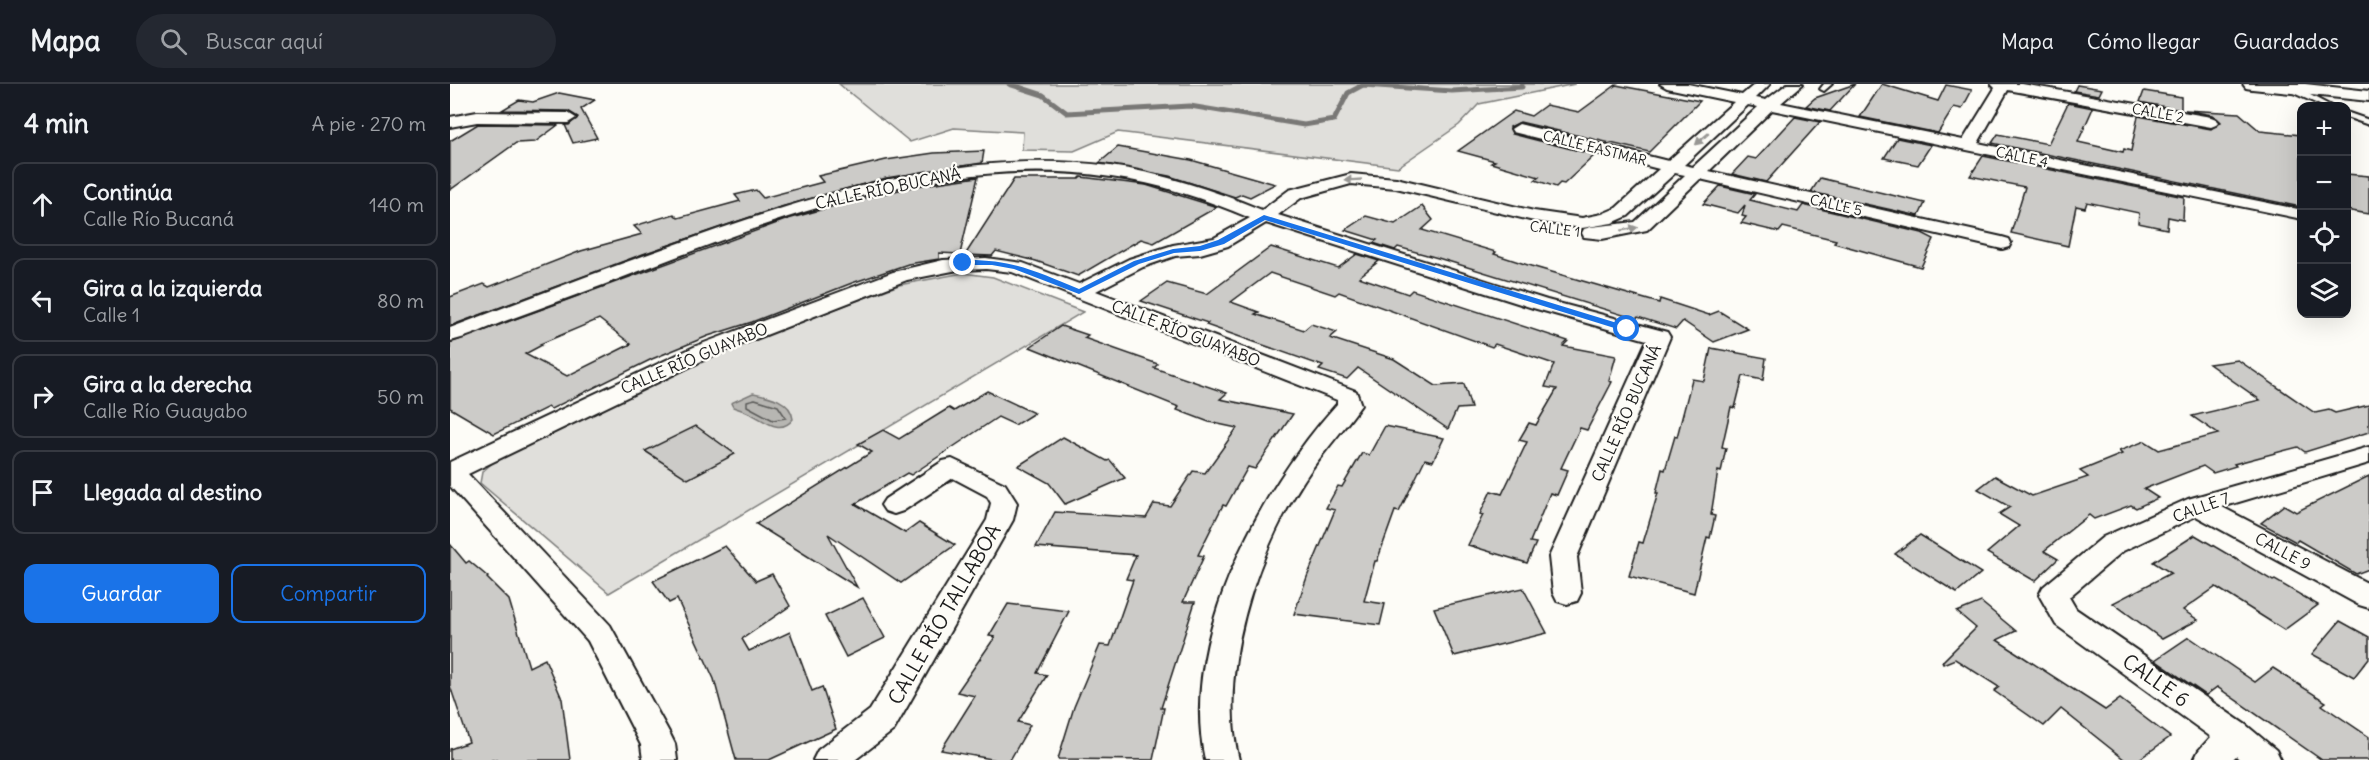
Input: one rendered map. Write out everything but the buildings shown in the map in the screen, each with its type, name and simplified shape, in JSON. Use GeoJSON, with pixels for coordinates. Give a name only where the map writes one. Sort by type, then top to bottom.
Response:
{"type":"FeatureCollection","features":[{"type":"Feature","properties":{"kind":"street","name":"CALLE 4"},"geometry":{"type":"LineString","coordinates":[[1667,84],[2297,214]]}},
{"type":"Feature","properties":{"kind":"street","name":"CALLE 1"},"geometry":{"type":"LineString","coordinates":[[1079,292],[1136,263],[1173,251],[1200,248],[1221,242],[1264,217],[1295,194],[1351,179],[1396,183],[1534,216],[1582,223],[1606,219],[1622,212],[1763,84]]}},
{"type":"Feature","properties":{"kind":"street","name":"CALLE 1"},"geometry":{"type":"LineString","coordinates":[[1264,217],[1331,194],[1388,195],[1554,232],[1602,233],[1641,226],[1769,105],[1796,84]]}},
{"type":"Feature","properties":{"kind":"street"},"geometry":{"type":"LineString","coordinates":[[2252,84],[2369,96]]}},
{"type":"Feature","properties":{"kind":"street"},"geometry":{"type":"LineString","coordinates":[[1968,146],[2001,85]]}},
{"type":"Feature","properties":{"kind":"street","name":"CALLE 2"},"geometry":{"type":"LineString","coordinates":[[2001,85],[2211,122]]}},
{"type":"Feature","properties":{"kind":"street"},"geometry":{"type":"LineString","coordinates":[[450,122],[477,117],[568,118]]}},
{"type":"Feature","properties":{"kind":"street","name":"CALLE EASTMAR"},"geometry":{"type":"LineString","coordinates":[[1519,129],[1670,167]]}},
{"type":"Feature","properties":{"kind":"street","name":"CALLE 5"},"geometry":{"type":"LineString","coordinates":[[1670,167],[2002,243]]}},
{"type":"Feature","properties":{"kind":"street","name":"CALLE RÍO BUCANÁ"},"geometry":{"type":"LineString","coordinates":[[450,335],[799,207],[939,174],[1005,168],[1108,171],[1168,183],[1231,203],[1264,217],[1540,304],[1659,337],[1563,557],[1567,593]]}},
{"type":"Feature","properties":{"kind":"street","name":"CALLE RÍO GUAYABO"},"geometry":{"type":"LineString","coordinates":[[451,471],[704,351],[900,276],[932,267],[992,262],[1016,267],[1348,396],[1349,405],[1301,466],[1267,521],[1242,583],[1225,637],[1216,696],[1218,748],[1222,760]]}},
{"type":"Feature","properties":{"kind":"street","name":"CALLE 7"},"geometry":{"type":"LineString","coordinates":[[2053,595],[2113,544],[2197,506],[2369,455]]}},
{"type":"Feature","properties":{"kind":"street","name":"CALLE RÍO TALLABOA"},"geometry":{"type":"LineString","coordinates":[[831,760],[882,720],[1000,520],[1004,503],[996,490],[952,467],[894,505]]}},
{"type":"Feature","properties":{"kind":"street"},"geometry":{"type":"LineString","coordinates":[[451,471],[599,633],[657,744],[660,760]]}},
{"type":"Feature","properties":{"kind":"street","name":"CALLE 9"},"geometry":{"type":"LineString","coordinates":[[2197,506],[2369,597]]}},
{"type":"Feature","properties":{"kind":"street","name":"CALLE 6"},"geometry":{"type":"LineString","coordinates":[[2053,595],[2066,617],[2234,735],[2264,760]]}},
{"type":"Feature","properties":{"kind":"street"},"geometry":{"type":"LineString","coordinates":[[2211,760],[2234,735]]}},
{"type":"Feature","properties":{"kind":"lane"},"geometry":{"type":"LineString","coordinates":[[2292,89],[2318,102]]}},
{"type":"Feature","properties":{"kind":"lane"},"geometry":{"type":"LineString","coordinates":[[2351,116],[2369,123]]}},
{"type":"Feature","properties":{"kind":"shaded area"},"geometry":{"type":"Polygon","coordinates":[[[839,84],[1575,84],[1479,104],[1459,125],[1398,167],[1118,132],[1074,151],[1022,150],[1023,132],[954,128],[910,142],[839,84]]]}},
{"type":"Feature","properties":{"kind":"shaded area"},"geometry":{"type":"Polygon","coordinates":[[[963,273],[993,277],[1083,312],[609,593],[480,483],[482,472],[497,459],[705,358],[899,285],[963,273]]]}},
{"type":"Feature","properties":{"kind":"water"},"geometry":{"type":"Polygon","coordinates":[[[753,393],[784,403],[793,419],[783,426],[772,425],[733,407],[731,403],[753,393]]]}},
{"type":"Feature","properties":{"kind":"waterway"},"geometry":{"type":"LineString","coordinates":[[1009,84],[1043,95],[1067,113],[1190,106],[1304,125],[1334,120],[1348,93],[1363,85],[1452,91],[1522,87],[1522,84]]}},
{"type":"Feature","properties":{"kind":"route"},"geometry":{"type":"LineString","coordinates":[[963,263],[992,262],[1016,267],[1079,292],[1136,263],[1173,251],[1200,248],[1221,242],[1264,217],[1627,329]]}}]}
